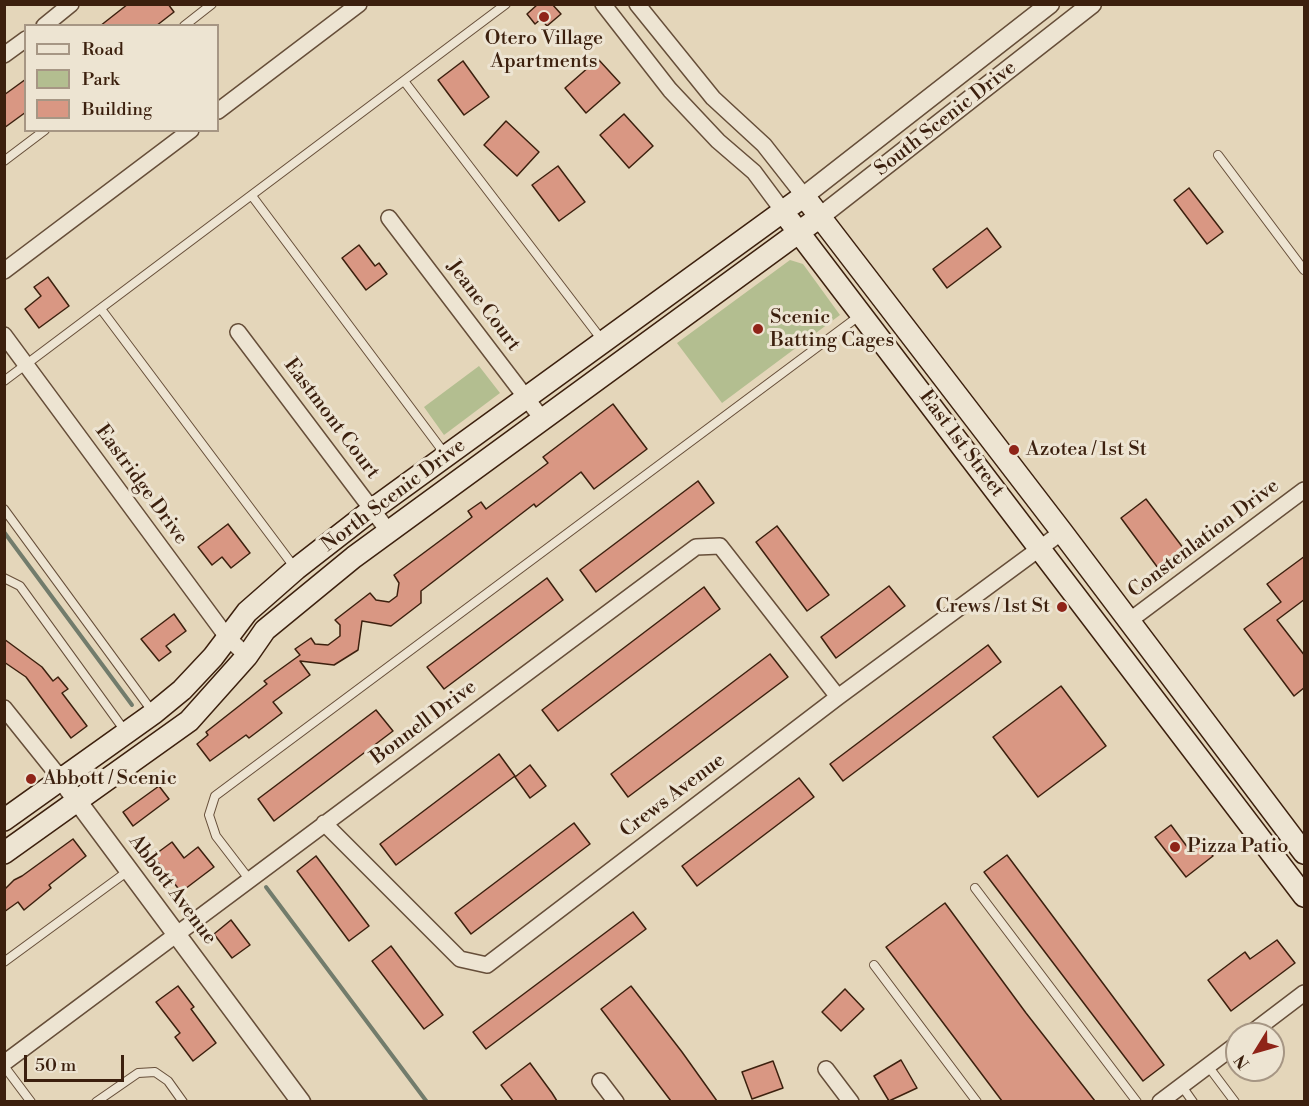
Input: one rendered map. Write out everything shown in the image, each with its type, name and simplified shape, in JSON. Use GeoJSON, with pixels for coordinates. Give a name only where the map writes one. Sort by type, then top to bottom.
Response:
{"type":"FeatureCollection","features":[{"type":"Feature","properties":{"kind":"main road","name":"North Scenic Drive"},"geometry":{"type":"LineString","coordinates":[[4,820],[154,713],[182,690],[247,612],[296,569],[373,509],[804,196]]}},
{"type":"Feature","properties":{"kind":"main road","name":"East 1st Street"},"geometry":{"type":"LineString","coordinates":[[804,196],[1305,853]]}},
{"type":"Feature","properties":{"kind":"main road","name":"East 1st Street"},"geometry":{"type":"LineString","coordinates":[[783,211],[1305,897]]}},
{"type":"Feature","properties":{"kind":"main road","name":"South Scenic Drive"},"geometry":{"type":"LineString","coordinates":[[799,232],[821,216]]}},
{"type":"Feature","properties":{"kind":"main road","name":"North Scenic Drive"},"geometry":{"type":"LineString","coordinates":[[4,853],[189,721],[247,656],[265,630],[354,557],[799,232]]}},
{"type":"Feature","properties":{"kind":"street"},"geometry":{"type":"LineString","coordinates":[[47,24],[72,4]]}},
{"type":"Feature","properties":{"kind":"street"},"geometry":{"type":"LineString","coordinates":[[219,110],[359,4]]}},
{"type":"Feature","properties":{"kind":"street","name":"East 1st Street"},"geometry":{"type":"LineString","coordinates":[[603,4],[670,90],[718,141],[754,172],[783,211]]}},
{"type":"Feature","properties":{"kind":"street","name":"East 1st Street"},"geometry":{"type":"LineString","coordinates":[[637,4],[713,98],[764,145],[804,196]]}},
{"type":"Feature","properties":{"kind":"street","name":"South Scenic Drive"},"geometry":{"type":"LineString","coordinates":[[804,196],[1050,4]]}},
{"type":"Feature","properties":{"kind":"street","name":"South Scenic Drive"},"geometry":{"type":"LineString","coordinates":[[821,216],[1092,4]]}},
{"type":"Feature","properties":{"kind":"street"},"geometry":{"type":"LineString","coordinates":[[4,55],[24,40]]}},
{"type":"Feature","properties":{"kind":"street"},"geometry":{"type":"LineString","coordinates":[[4,271],[188,132]]}},
{"type":"Feature","properties":{"kind":"street","name":"Jeane Court"},"geometry":{"type":"LineString","coordinates":[[389,218],[543,420]]}},
{"type":"Feature","properties":{"kind":"street","name":"Eastmont Court"},"geometry":{"type":"LineString","coordinates":[[238,332],[389,532]]}},
{"type":"Feature","properties":{"kind":"street","name":"Eastridge Drive"},"geometry":{"type":"LineString","coordinates":[[4,335],[227,637],[247,656]]}},
{"type":"Feature","properties":{"kind":"street","name":"Constenlation Drive"},"geometry":{"type":"LineString","coordinates":[[1129,621],[1305,490]]}},
{"type":"Feature","properties":{"kind":"street","name":"Crews Avenue"},"geometry":{"type":"LineString","coordinates":[[324,823],[460,959],[487,965],[838,697],[1062,532]]}},
{"type":"Feature","properties":{"kind":"street","name":"Bonnell Drive"},"geometry":{"type":"LineString","coordinates":[[4,1065],[176,933],[696,547],[720,546],[838,697]]}},
{"type":"Feature","properties":{"kind":"street","name":"Abbott Avenue"},"geometry":{"type":"LineString","coordinates":[[4,708],[77,800],[301,1101]]}},
{"type":"Feature","properties":{"kind":"street"},"geometry":{"type":"LineString","coordinates":[[1266,1022],[1305,993]]}},
{"type":"Feature","properties":{"kind":"street"},"geometry":{"type":"LineString","coordinates":[[1160,1101],[1225,1053]]}},
{"type":"Feature","properties":{"kind":"street"},"geometry":{"type":"LineString","coordinates":[[826,1069],[851,1101]]}},
{"type":"Feature","properties":{"kind":"street"},"geometry":{"type":"LineString","coordinates":[[600,1081],[616,1101]]}},
{"type":"Feature","properties":{"kind":"lane"},"geometry":{"type":"LineString","coordinates":[[187,24],[212,4]]}},
{"type":"Feature","properties":{"kind":"lane"},"geometry":{"type":"LineString","coordinates":[[4,381],[506,4]]}},
{"type":"Feature","properties":{"kind":"lane"},"geometry":{"type":"LineString","coordinates":[[404,81],[603,342]]}},
{"type":"Feature","properties":{"kind":"lane"},"geometry":{"type":"LineString","coordinates":[[4,161],[42,132]]}},
{"type":"Feature","properties":{"kind":"lane"},"geometry":{"type":"LineString","coordinates":[[1218,155],[1305,270]]}},
{"type":"Feature","properties":{"kind":"lane"},"geometry":{"type":"LineString","coordinates":[[252,196],[447,456]]}},
{"type":"Feature","properties":{"kind":"lane"},"geometry":{"type":"LineString","coordinates":[[101,309],[296,569]]}},
{"type":"Feature","properties":{"kind":"lane"},"geometry":{"type":"LineString","coordinates":[[249,879],[216,836],[209,815],[215,796],[862,313]]}},
{"type":"Feature","properties":{"kind":"lane"},"geometry":{"type":"LineString","coordinates":[[4,509],[154,713]]}},
{"type":"Feature","properties":{"kind":"lane"},"geometry":{"type":"LineString","coordinates":[[4,578],[20,586],[127,732]]}},
{"type":"Feature","properties":{"kind":"lane"},"geometry":{"type":"LineString","coordinates":[[4,962],[130,871]]}},
{"type":"Feature","properties":{"kind":"lane"},"geometry":{"type":"LineString","coordinates":[[975,888],[1137,1101]]}},
{"type":"Feature","properties":{"kind":"lane"},"geometry":{"type":"LineString","coordinates":[[874,965],[976,1101]]}},
{"type":"Feature","properties":{"kind":"lane"},"geometry":{"type":"LineString","coordinates":[[4,1065],[31,1101]]}},
{"type":"Feature","properties":{"kind":"lane"},"geometry":{"type":"LineString","coordinates":[[1208,1066],[1235,1101]]}},
{"type":"Feature","properties":{"kind":"lane"},"geometry":{"type":"LineString","coordinates":[[96,1101],[138,1073],[155,1071],[168,1082],[183,1101]]}},
{"type":"Feature","properties":{"kind":"lane"},"geometry":{"type":"LineString","coordinates":[[1182,1085],[1193,1101]]}},
{"type":"Feature","properties":{"kind":"green space","name":"Scenic Batting Cages"},"geometry":{"type":"Polygon","coordinates":[[[790,260],[803,264],[840,315],[722,403],[677,343],[790,260]]]}},
{"type":"Feature","properties":{"kind":"green space"},"geometry":{"type":"Polygon","coordinates":[[[479,366],[500,393],[444,435],[424,407],[479,366]]]}},
{"type":"Feature","properties":{"kind":"building"},"geometry":{"type":"Polygon","coordinates":[[[128,4],[168,4],[174,12],[159,24],[103,24],[128,4]]]}},
{"type":"Feature","properties":{"kind":"building","name":"Otero Village Apartments"},"geometry":{"type":"Polygon","coordinates":[[[538,4],[552,4],[561,14],[547,26],[541,19],[535,24],[527,14],[538,4]]]}},
{"type":"Feature","properties":{"kind":"building"},"geometry":{"type":"Polygon","coordinates":[[[598,59],[620,83],[586,113],[565,88],[598,59]]]}},
{"type":"Feature","properties":{"kind":"building"},"geometry":{"type":"Polygon","coordinates":[[[463,61],[489,97],[464,115],[438,80],[463,61]]]}},
{"type":"Feature","properties":{"kind":"building"},"geometry":{"type":"Polygon","coordinates":[[[24,80],[24,113],[4,128],[4,95],[24,80]]]}},
{"type":"Feature","properties":{"kind":"building"},"geometry":{"type":"Polygon","coordinates":[[[624,114],[653,146],[629,168],[600,135],[624,114]]]}},
{"type":"Feature","properties":{"kind":"building"},"geometry":{"type":"Polygon","coordinates":[[[506,121],[539,152],[517,176],[484,145],[506,121]]]}},
{"type":"Feature","properties":{"kind":"building"},"geometry":{"type":"Polygon","coordinates":[[[558,166],[585,202],[559,221],[532,185],[558,166]]]}},
{"type":"Feature","properties":{"kind":"building"},"geometry":{"type":"Polygon","coordinates":[[[1189,188],[1223,232],[1207,244],[1174,200],[1189,188]]]}},
{"type":"Feature","properties":{"kind":"building"},"geometry":{"type":"Polygon","coordinates":[[[987,228],[1001,247],[947,288],[933,269],[987,228]]]}},
{"type":"Feature","properties":{"kind":"building"},"geometry":{"type":"Polygon","coordinates":[[[359,245],[375,266],[379,263],[387,274],[366,290],[342,258],[359,245]]]}},
{"type":"Feature","properties":{"kind":"building"},"geometry":{"type":"Polygon","coordinates":[[[48,277],[69,306],[39,328],[25,309],[41,296],[34,287],[48,277]]]}},
{"type":"Feature","properties":{"kind":"building"},"geometry":{"type":"Polygon","coordinates":[[[613,404],[647,449],[594,489],[581,472],[536,507],[534,504],[421,591],[421,603],[391,626],[362,621],[358,650],[334,665],[300,661],[310,675],[273,702],[282,713],[249,738],[246,735],[210,761],[197,744],[208,735],[206,732],[267,684],[264,681],[300,655],[295,649],[311,638],[315,644],[328,645],[340,636],[340,625],[335,620],[370,593],[376,600],[389,602],[397,596],[399,583],[394,575],[472,517],[468,511],[481,502],[486,509],[548,463],[543,457],[613,404]]]}},
{"type":"Feature","properties":{"kind":"building"},"geometry":{"type":"Polygon","coordinates":[[[698,481],[714,503],[596,592],[580,570],[698,481]]]}},
{"type":"Feature","properties":{"kind":"building"},"geometry":{"type":"Polygon","coordinates":[[[1146,499],[1184,549],[1158,568],[1121,518],[1146,499]]]}},
{"type":"Feature","properties":{"kind":"building"},"geometry":{"type":"Polygon","coordinates":[[[228,524],[250,553],[231,568],[222,557],[212,565],[198,547],[228,524]]]}},
{"type":"Feature","properties":{"kind":"building"},"geometry":{"type":"Polygon","coordinates":[[[777,526],[829,595],[807,611],[756,542],[777,526]]]}},
{"type":"Feature","properties":{"kind":"building"},"geometry":{"type":"Polygon","coordinates":[[[1305,556],[1305,599],[1277,620],[1305,656],[1305,687],[1294,696],[1244,629],[1281,602],[1267,584],[1305,556]]]}},
{"type":"Feature","properties":{"kind":"building"},"geometry":{"type":"Polygon","coordinates":[[[547,578],[563,600],[444,689],[427,667],[547,578]]]}},
{"type":"Feature","properties":{"kind":"building"},"geometry":{"type":"Polygon","coordinates":[[[889,586],[905,606],[836,658],[821,637],[889,586]]]}},
{"type":"Feature","properties":{"kind":"building"},"geometry":{"type":"Polygon","coordinates":[[[704,587],[720,609],[558,731],[542,710],[704,587]]]}},
{"type":"Feature","properties":{"kind":"building"},"geometry":{"type":"Polygon","coordinates":[[[174,614],[186,631],[166,646],[171,652],[159,661],[141,639],[174,614]]]}},
{"type":"Feature","properties":{"kind":"building"},"geometry":{"type":"Polygon","coordinates":[[[4,639],[42,667],[53,681],[58,677],[68,689],[62,693],[87,726],[71,738],[26,677],[4,662],[4,639]]]}},
{"type":"Feature","properties":{"kind":"building"},"geometry":{"type":"Polygon","coordinates":[[[988,645],[1001,662],[843,781],[830,764],[988,645]]]}},
{"type":"Feature","properties":{"kind":"building"},"geometry":{"type":"Polygon","coordinates":[[[770,654],[788,677],[628,797],[611,774],[770,654]]]}},
{"type":"Feature","properties":{"kind":"building"},"geometry":{"type":"Polygon","coordinates":[[[1061,686],[1106,746],[1038,797],[993,737],[1061,686]]]}},
{"type":"Feature","properties":{"kind":"building"},"geometry":{"type":"Polygon","coordinates":[[[376,710],[393,731],[274,821],[258,799],[376,710]]]}},
{"type":"Feature","properties":{"kind":"building"},"geometry":{"type":"Polygon","coordinates":[[[499,754],[515,776],[396,865],[380,844],[499,754]]]}},
{"type":"Feature","properties":{"kind":"building"},"geometry":{"type":"Polygon","coordinates":[[[530,765],[546,786],[530,798],[515,777],[530,765]]]}},
{"type":"Feature","properties":{"kind":"building"},"geometry":{"type":"Polygon","coordinates":[[[799,778],[814,797],[697,886],[682,866],[799,778]]]}},
{"type":"Feature","properties":{"kind":"building"},"geometry":{"type":"Polygon","coordinates":[[[159,786],[169,799],[133,826],[123,812],[159,786]]]}},
{"type":"Feature","properties":{"kind":"building"},"geometry":{"type":"Polygon","coordinates":[[[574,823],[590,844],[471,934],[455,913],[574,823]]]}},
{"type":"Feature","properties":{"kind":"building","name":"Pizza Patio"},"geometry":{"type":"Polygon","coordinates":[[[1171,825],[1191,852],[1203,843],[1213,856],[1186,877],[1155,837],[1171,825]]]}},
{"type":"Feature","properties":{"kind":"building"},"geometry":{"type":"Polygon","coordinates":[[[73,839],[86,856],[49,885],[51,888],[24,910],[18,902],[4,912],[4,890],[14,880],[73,839]]]}},
{"type":"Feature","properties":{"kind":"building"},"geometry":{"type":"Polygon","coordinates":[[[172,842],[184,858],[198,847],[214,867],[181,892],[153,856],[172,842]]]}},
{"type":"Feature","properties":{"kind":"building"},"geometry":{"type":"Polygon","coordinates":[[[1007,855],[1164,1065],[1143,1081],[984,872],[1007,855]]]}},
{"type":"Feature","properties":{"kind":"building"},"geometry":{"type":"Polygon","coordinates":[[[316,856],[369,926],[349,941],[297,871],[316,856]]]}},
{"type":"Feature","properties":{"kind":"building"},"geometry":{"type":"Polygon","coordinates":[[[945,903],[1026,1013],[1095,1101],[1002,1101],[886,947],[945,903]]]}},
{"type":"Feature","properties":{"kind":"building"},"geometry":{"type":"Polygon","coordinates":[[[633,912],[646,929],[486,1049],[473,1032],[633,912]]]}},
{"type":"Feature","properties":{"kind":"building"},"geometry":{"type":"Polygon","coordinates":[[[231,920],[250,945],[232,958],[214,934],[231,920]]]}},
{"type":"Feature","properties":{"kind":"building"},"geometry":{"type":"Polygon","coordinates":[[[1277,940],[1295,963],[1231,1011],[1208,980],[1245,952],[1250,959],[1277,940]]]}},
{"type":"Feature","properties":{"kind":"building"},"geometry":{"type":"Polygon","coordinates":[[[391,946],[443,1015],[424,1029],[372,961],[391,946]]]}},
{"type":"Feature","properties":{"kind":"building"},"geometry":{"type":"Polygon","coordinates":[[[178,986],[194,1007],[191,1009],[216,1043],[193,1061],[175,1037],[180,1033],[156,1002],[178,986]]]}},
{"type":"Feature","properties":{"kind":"building"},"geometry":{"type":"Polygon","coordinates":[[[631,986],[717,1101],[671,1101],[601,1009],[631,986]]]}},
{"type":"Feature","properties":{"kind":"building"},"geometry":{"type":"Polygon","coordinates":[[[845,989],[864,1009],[841,1031],[822,1012],[845,989]]]}},
{"type":"Feature","properties":{"kind":"building"},"geometry":{"type":"Polygon","coordinates":[[[901,1060],[917,1088],[889,1101],[874,1076],[901,1060]]]}},
{"type":"Feature","properties":{"kind":"building"},"geometry":{"type":"Polygon","coordinates":[[[773,1061],[783,1088],[752,1099],[742,1072],[773,1061]]]}},
{"type":"Feature","properties":{"kind":"building"},"geometry":{"type":"Polygon","coordinates":[[[530,1063],[557,1101],[513,1101],[501,1085],[530,1063]]]}},
{"type":"Feature","properties":{"kind":"waterway"},"geometry":{"type":"LineString","coordinates":[[4,532],[132,705]]}},
{"type":"Feature","properties":{"kind":"waterway"},"geometry":{"type":"LineString","coordinates":[[266,887],[427,1102]]}},
{"type":"Feature","properties":{"kind":"place","name":"Otero Village Apartments"},"geometry":{"type":"Point","coordinates":[544,17]}},
{"type":"Feature","properties":{"kind":"place","name":"Scenic Batting Cages"},"geometry":{"type":"Point","coordinates":[758,329]}},
{"type":"Feature","properties":{"kind":"place","name":"Azotea / 1st St"},"geometry":{"type":"Point","coordinates":[1014,450]}},
{"type":"Feature","properties":{"kind":"place","name":"Crews / 1st St"},"geometry":{"type":"Point","coordinates":[1062,607]}},
{"type":"Feature","properties":{"kind":"place","name":"Abbott / Scenic"},"geometry":{"type":"Point","coordinates":[31,779]}},
{"type":"Feature","properties":{"kind":"place","name":"Pizza Patio"},"geometry":{"type":"Point","coordinates":[1175,847]}}]}
